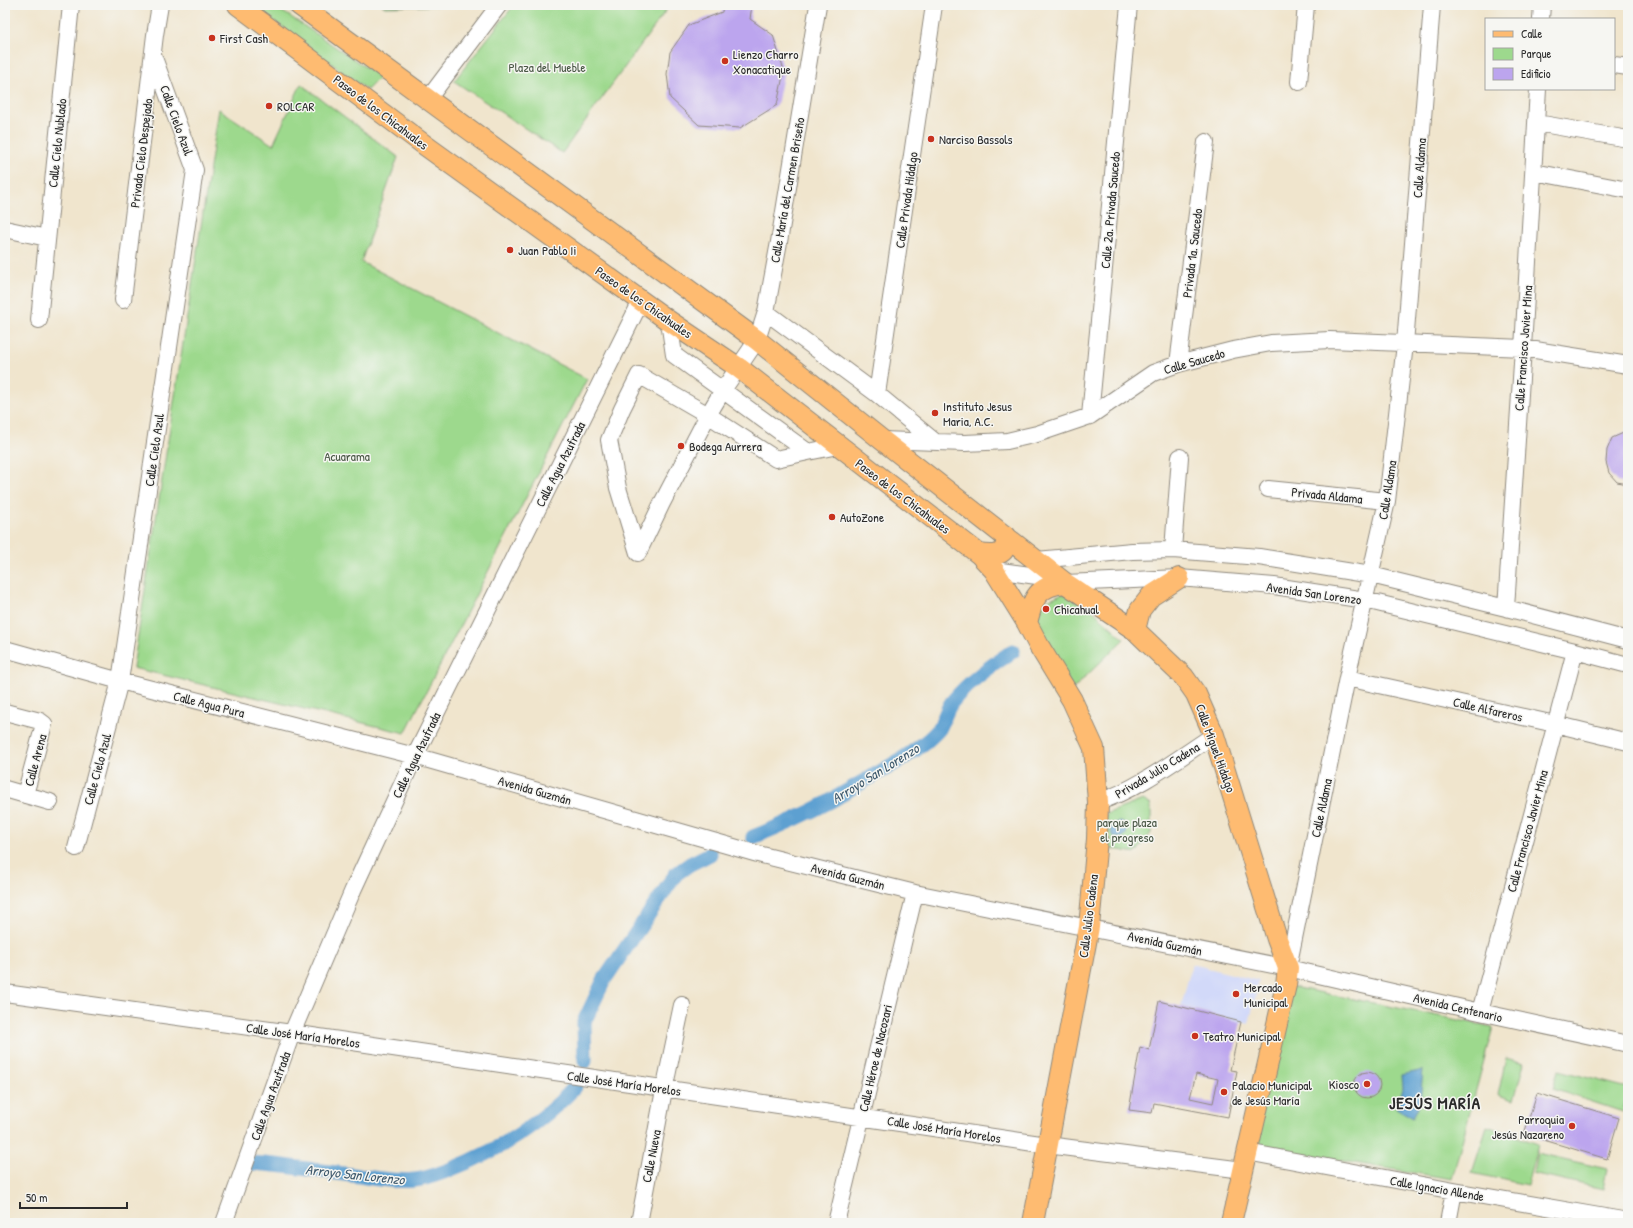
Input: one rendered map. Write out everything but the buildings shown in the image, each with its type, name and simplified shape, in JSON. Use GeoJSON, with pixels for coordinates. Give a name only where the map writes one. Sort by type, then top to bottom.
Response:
{"type":"FeatureCollection","features":[{"type":"Feature","properties":{"kind":"main road","name":"Paseo de los Chicahuales"},"geometry":{"type":"LineString","coordinates":[[238,5],[426,146],[669,321],[739,368],[979,554],[994,570],[1027,623]]}},
{"type":"Feature","properties":{"kind":"main road"},"geometry":{"type":"LineString","coordinates":[[299,5],[757,340],[1065,583]]}},
{"type":"Feature","properties":{"kind":"main road"},"geometry":{"type":"LineString","coordinates":[[979,554],[998,555],[1003,552],[1006,536]]}},
{"type":"Feature","properties":{"kind":"main road"},"geometry":{"type":"LineString","coordinates":[[1135,630],[1140,610],[1151,596],[1178,578]]}},
{"type":"Feature","properties":{"kind":"main road"},"geometry":{"type":"LineString","coordinates":[[1027,623],[1032,603],[1038,593],[1053,584],[1065,583]]}},
{"type":"Feature","properties":{"kind":"main road","name":"Calle Miguel Hidalgo"},"geometry":{"type":"LineString","coordinates":[[1065,583],[1135,630],[1184,677],[1196,694],[1214,735],[1288,968]]}},
{"type":"Feature","properties":{"kind":"main road","name":"Calle Julio Cadena"},"geometry":{"type":"LineString","coordinates":[[1027,623],[1039,646],[1072,700],[1094,748],[1098,802],[1097,839],[1089,927],[1033,1223]]}},
{"type":"Feature","properties":{"kind":"main road"},"geometry":{"type":"LineString","coordinates":[[1231,1223],[1286,985],[1288,968]]}},
{"type":"Feature","properties":{"kind":"street","name":"Calle Cielo Nublado"},"geometry":{"type":"LineString","coordinates":[[39,320],[71,5]]}},
{"type":"Feature","properties":{"kind":"street","name":"Privada Cielo Despejado"},"geometry":{"type":"LineString","coordinates":[[123,300],[160,5]]}},
{"type":"Feature","properties":{"kind":"street"},"geometry":{"type":"LineString","coordinates":[[428,99],[499,5]]}},
{"type":"Feature","properties":{"kind":"street","name":"Calle María del Carmen Briseño"},"geometry":{"type":"LineString","coordinates":[[708,415],[639,375],[609,440],[618,488],[638,553],[708,415],[757,340],[766,312],[779,242],[818,5]]}},
{"type":"Feature","properties":{"kind":"street","name":"Calle Privada Hidalgo"},"geometry":{"type":"LineString","coordinates":[[877,394],[934,5]]}},
{"type":"Feature","properties":{"kind":"street","name":"Calle 2a. Privada Saucedo"},"geometry":{"type":"LineString","coordinates":[[1090,416],[1129,5]]}},
{"type":"Feature","properties":{"kind":"street"},"geometry":{"type":"LineString","coordinates":[[1299,82],[1306,5]]}},
{"type":"Feature","properties":{"kind":"street","name":"Calle Aldama"},"geometry":{"type":"LineString","coordinates":[[1288,968],[1347,678],[1387,501],[1405,344],[1432,5]]}},
{"type":"Feature","properties":{"kind":"street"},"geometry":{"type":"LineString","coordinates":[[1541,18],[1542,5]]}},
{"type":"Feature","properties":{"kind":"street","name":"Calle Cielo Azul"},"geometry":{"type":"LineString","coordinates":[[76,848],[120,681],[195,170],[153,54]]}},
{"type":"Feature","properties":{"kind":"street"},"geometry":{"type":"LineString","coordinates":[[1615,65],[1628,67]]}},
{"type":"Feature","properties":{"kind":"street","name":"Calle Francisco Javier Mina"},"geometry":{"type":"LineString","coordinates":[[1506,608],[1524,348],[1538,90]]}},
{"type":"Feature","properties":{"kind":"street"},"geometry":{"type":"LineString","coordinates":[[1537,123],[1628,139]]}},
{"type":"Feature","properties":{"kind":"street","name":"Privada 1a. Saucedo"},"geometry":{"type":"LineString","coordinates":[[1178,364],[1206,142]]}},
{"type":"Feature","properties":{"kind":"street"},"geometry":{"type":"LineString","coordinates":[[1534,172],[1628,190]]}},
{"type":"Feature","properties":{"kind":"street"},"geometry":{"type":"LineString","coordinates":[[5,229],[47,238]]}},
{"type":"Feature","properties":{"kind":"street","name":"Calle Agua Azufrada"},"geometry":{"type":"LineString","coordinates":[[224,1223],[292,1033],[353,890],[414,756],[642,301]]}},
{"type":"Feature","properties":{"kind":"street"},"geometry":{"type":"LineString","coordinates":[[766,312],[877,394],[934,441]]}},
{"type":"Feature","properties":{"kind":"street"},"geometry":{"type":"LineString","coordinates":[[669,321],[674,355],[808,452]]}},
{"type":"Feature","properties":{"kind":"street","name":"Calle Saucedo"},"geometry":{"type":"LineString","coordinates":[[882,440],[965,442],[1007,441],[1037,434],[1090,416],[1153,373],[1178,364],[1233,350],[1271,343],[1330,340],[1524,348],[1628,365]]}},
{"type":"Feature","properties":{"kind":"street"},"geometry":{"type":"LineString","coordinates":[[708,415],[776,459],[838,446]]}},
{"type":"Feature","properties":{"kind":"street"},"geometry":{"type":"LineString","coordinates":[[1172,550],[1180,457]]}},
{"type":"Feature","properties":{"kind":"street","name":"Privada Aldama"},"geometry":{"type":"LineString","coordinates":[[1268,489],[1387,501]]}},
{"type":"Feature","properties":{"kind":"street","name":"Avenida San Lorenzo"},"geometry":{"type":"LineString","coordinates":[[1037,560],[1132,551],[1172,550],[1259,557],[1371,575],[1628,640]]}},
{"type":"Feature","properties":{"kind":"street","name":"Avenida San Lorenzo"},"geometry":{"type":"LineString","coordinates":[[994,570],[1037,576],[1065,583],[1178,578],[1274,586],[1365,600],[1575,651],[1628,666]]}},
{"type":"Feature","properties":{"kind":"street","name":"Calle Agua Pura"},"geometry":{"type":"LineString","coordinates":[[5,649],[120,681],[414,756]]}},
{"type":"Feature","properties":{"kind":"street","name":"Calle Francisco Javier Mina"},"geometry":{"type":"LineString","coordinates":[[1480,1012],[1575,651]]}},
{"type":"Feature","properties":{"kind":"street","name":"Calle Alfareros"},"geometry":{"type":"LineString","coordinates":[[1347,678],[1555,724],[1628,742]]}},
{"type":"Feature","properties":{"kind":"street","name":"Calle Arena"},"geometry":{"type":"LineString","coordinates":[[5,712],[40,721],[44,724],[25,795]]}},
{"type":"Feature","properties":{"kind":"street","name":"Privada Julio Cadena"},"geometry":{"type":"LineString","coordinates":[[1098,802],[1113,797],[1140,782],[1214,735]]}},
{"type":"Feature","properties":{"kind":"street","name":"Avenida Guzmán"},"geometry":{"type":"LineString","coordinates":[[414,756],[758,854],[915,893],[1288,968]]}},
{"type":"Feature","properties":{"kind":"street"},"geometry":{"type":"LineString","coordinates":[[5,789],[50,802]]}},
{"type":"Feature","properties":{"kind":"street","name":"Calle Héroe de Nacozari"},"geometry":{"type":"LineString","coordinates":[[836,1223],[915,893]]}},
{"type":"Feature","properties":{"kind":"street","name":"Avenida Centenario"},"geometry":{"type":"LineString","coordinates":[[1288,968],[1628,1044]]}},
{"type":"Feature","properties":{"kind":"street","name":"Calle José María Morelos"},"geometry":{"type":"LineString","coordinates":[[5,993],[292,1033],[664,1090],[861,1117],[1047,1145],[1245,1161]]}},
{"type":"Feature","properties":{"kind":"street","name":"Calle Nueva"},"geometry":{"type":"LineString","coordinates":[[639,1223],[664,1090],[682,1005]]}},
{"type":"Feature","properties":{"kind":"street","name":"Calle Ignacio Allende"},"geometry":{"type":"LineString","coordinates":[[1245,1161],[1454,1191],[1628,1221]]}},
{"type":"Feature","properties":{"kind":"street"},"geometry":{"type":"LineString","coordinates":[[1448,1223],[1454,1191]]}},
{"type":"Feature","properties":{"kind":"shaded area"},"geometry":{"type":"Polygon","coordinates":[[[1192,964],[1259,981],[1249,1024],[1181,1006],[1192,964]]]}},
{"type":"Feature","properties":{"kind":"green space"},"geometry":{"type":"Polygon","coordinates":[[[260,5],[270,5],[288,15],[380,77],[367,90],[259,10],[260,5]]]}},
{"type":"Feature","properties":{"kind":"green space"},"geometry":{"type":"Polygon","coordinates":[[[382,5],[462,5],[385,7],[382,5]]]}},
{"type":"Feature","properties":{"kind":"green space","name":"Plaza del Mueble"},"geometry":{"type":"Polygon","coordinates":[[[514,5],[670,5],[562,153],[454,81],[514,5]]]}},
{"type":"Feature","properties":{"kind":"green space","name":"Acuarama"},"geometry":{"type":"Polygon","coordinates":[[[301,84],[398,157],[361,262],[587,379],[405,733],[133,668],[219,109],[273,145],[301,84]]]}},
{"type":"Feature","properties":{"kind":"green space"},"geometry":{"type":"Polygon","coordinates":[[[1063,593],[1092,610],[1124,639],[1073,689],[1038,630],[1037,605],[1063,593]]]}},
{"type":"Feature","properties":{"kind":"green space","name":"parque plaza el progreso"},"geometry":{"type":"Polygon","coordinates":[[[1143,800],[1151,805],[1151,833],[1136,853],[1102,847],[1106,814],[1143,800]]]}},
{"type":"Feature","properties":{"kind":"green space"},"geometry":{"type":"Polygon","coordinates":[[[1288,986],[1493,1027],[1452,1179],[1251,1146],[1288,986]]]}},
{"type":"Feature","properties":{"kind":"green space"},"geometry":{"type":"Polygon","coordinates":[[[1506,1058],[1524,1063],[1514,1100],[1498,1095],[1506,1058]]]}},
{"type":"Feature","properties":{"kind":"green space"},"geometry":{"type":"Polygon","coordinates":[[[1558,1070],[1628,1088],[1623,1112],[1553,1089],[1558,1070]]]}},
{"type":"Feature","properties":{"kind":"green space"},"geometry":{"type":"Polygon","coordinates":[[[1487,1126],[1538,1144],[1527,1185],[1472,1173],[1487,1126]]]}},
{"type":"Feature","properties":{"kind":"green space"},"geometry":{"type":"Polygon","coordinates":[[[1537,1153],[1607,1169],[1603,1189],[1533,1173],[1537,1153]]]}},
{"type":"Feature","properties":{"kind":"water"},"geometry":{"type":"Polygon","coordinates":[[[1116,822],[1122,822],[1127,827],[1125,836],[1122,838],[1116,838],[1111,833],[1111,827],[1116,822]]]}},
{"type":"Feature","properties":{"kind":"water"},"geometry":{"type":"Polygon","coordinates":[[[1423,1070],[1420,1102],[1413,1118],[1396,1108],[1403,1088],[1402,1075],[1423,1070]]]}},
{"type":"Feature","properties":{"kind":"waterway","name":"Arroyo San Lorenzo"},"geometry":{"type":"LineString","coordinates":[[753,837],[827,803],[895,764],[912,752],[938,730],[950,705],[959,694],[989,668],[1013,651]]}},
{"type":"Feature","properties":{"kind":"waterway","name":"Arroyo San Lorenzo"},"geometry":{"type":"LineString","coordinates":[[585,1061],[584,1022],[604,980],[676,874],[690,864],[710,854]]}},
{"type":"Feature","properties":{"kind":"waterway","name":"Arroyo San Lorenzo"},"geometry":{"type":"LineString","coordinates":[[251,1163],[387,1180],[408,1181],[424,1179],[467,1163],[517,1136],[562,1101],[575,1087]]}},
{"type":"Feature","properties":{"kind":"place","name":"First Cash"},"geometry":{"type":"Point","coordinates":[212,38]}},
{"type":"Feature","properties":{"kind":"place","name":"Lienzo Charro Xonacatique"},"geometry":{"type":"Point","coordinates":[725,61]}},
{"type":"Feature","properties":{"kind":"place","name":"ROLCAR"},"geometry":{"type":"Point","coordinates":[269,106]}},
{"type":"Feature","properties":{"kind":"place","name":"Narciso Bassols"},"geometry":{"type":"Point","coordinates":[931,139]}},
{"type":"Feature","properties":{"kind":"place","name":"Juan Pablo Ii"},"geometry":{"type":"Point","coordinates":[510,250]}},
{"type":"Feature","properties":{"kind":"place","name":"Instituto Jesus Maria, A.C."},"geometry":{"type":"Point","coordinates":[935,413]}},
{"type":"Feature","properties":{"kind":"place","name":"Bodega Aurrera"},"geometry":{"type":"Point","coordinates":[681,446]}},
{"type":"Feature","properties":{"kind":"place","name":"AutoZone"},"geometry":{"type":"Point","coordinates":[832,517]}},
{"type":"Feature","properties":{"kind":"place","name":"Chicahual"},"geometry":{"type":"Point","coordinates":[1046,609]}},
{"type":"Feature","properties":{"kind":"place","name":"Mercado Municipal"},"geometry":{"type":"Point","coordinates":[1236,994]}},
{"type":"Feature","properties":{"kind":"place","name":"Teatro Municipal"},"geometry":{"type":"Point","coordinates":[1195,1036]}},
{"type":"Feature","properties":{"kind":"place","name":"Kiosco"},"geometry":{"type":"Point","coordinates":[1367,1084]}},
{"type":"Feature","properties":{"kind":"place","name":"Palacio Municipal de Jesús María"},"geometry":{"type":"Point","coordinates":[1224,1092]}},
{"type":"Feature","properties":{"kind":"place","name":"Parroquia Jesús Nazareno"},"geometry":{"type":"Point","coordinates":[1572,1126]}},
{"type":"Feature","properties":{"kind":"district","name":"JESÚS MARÍA"},"geometry":{"type":"Point","coordinates":[1435,1102]}}]}
